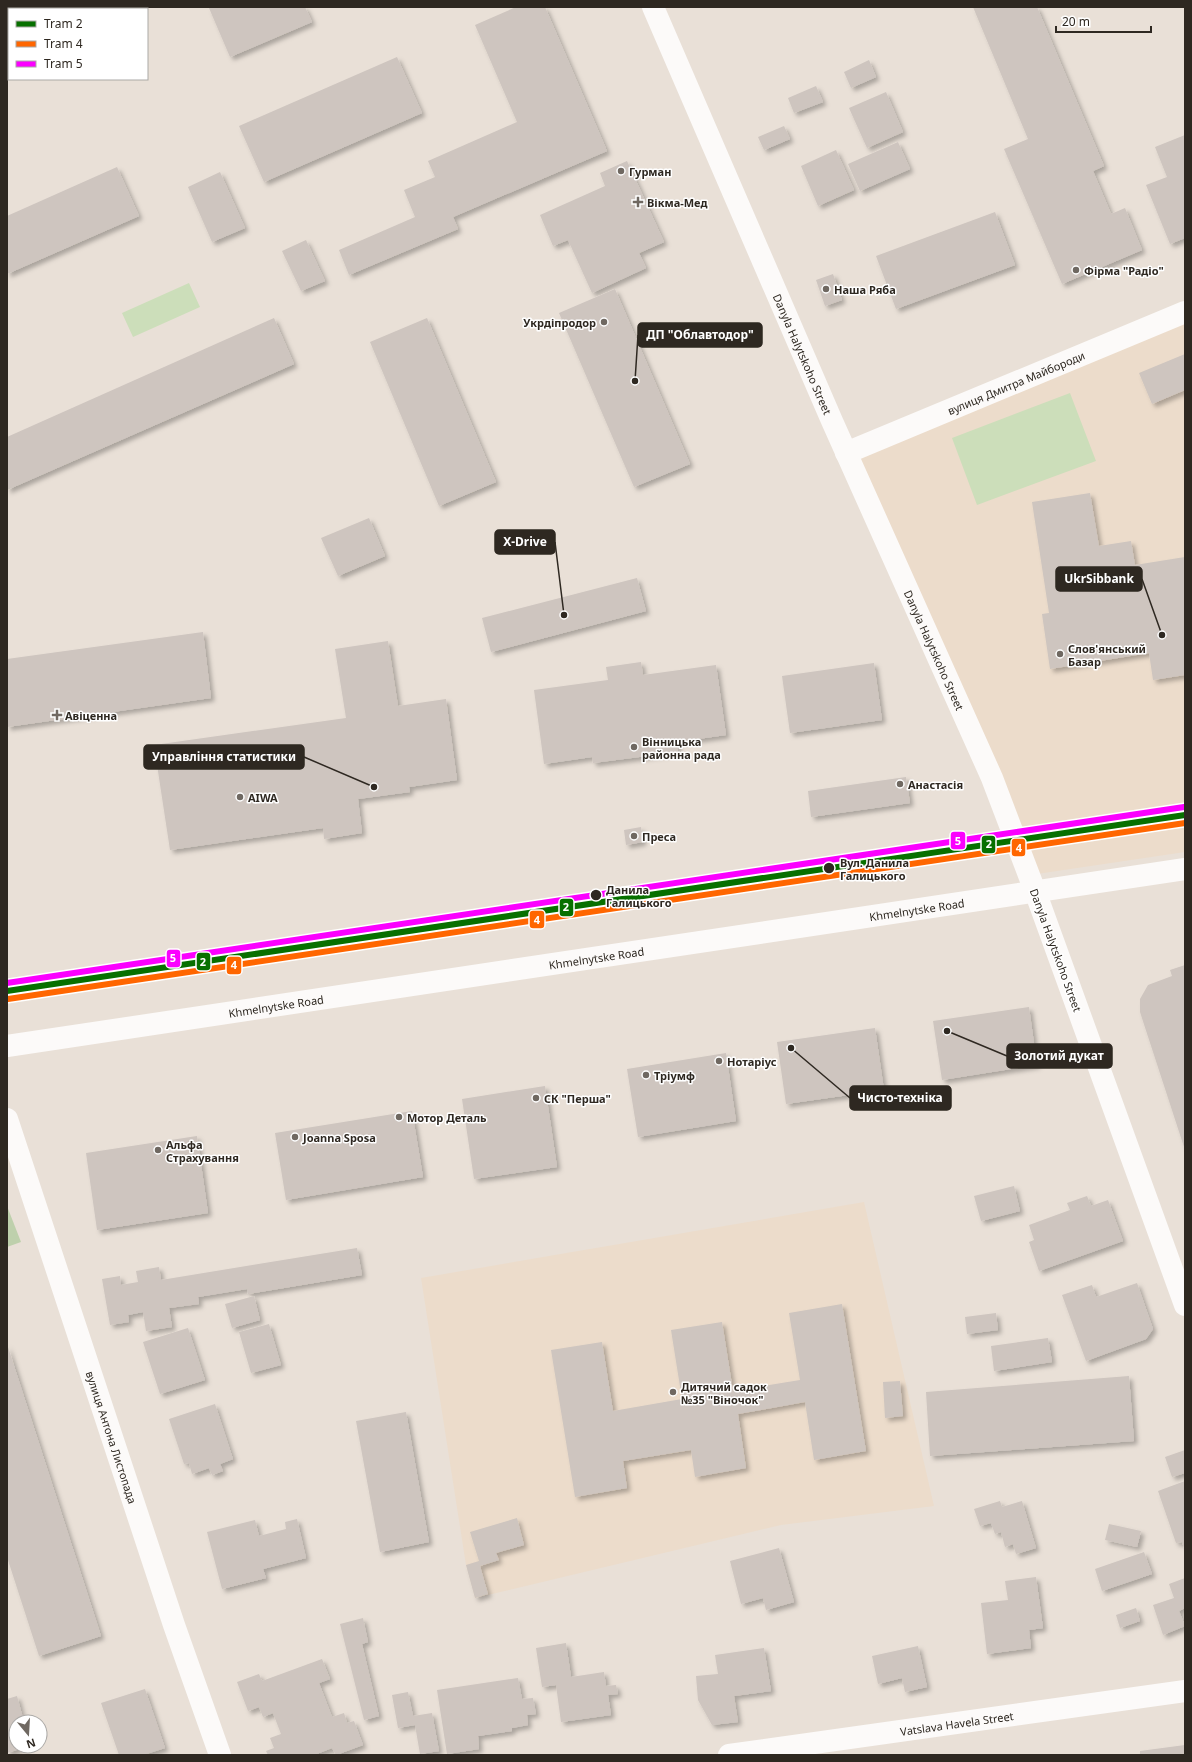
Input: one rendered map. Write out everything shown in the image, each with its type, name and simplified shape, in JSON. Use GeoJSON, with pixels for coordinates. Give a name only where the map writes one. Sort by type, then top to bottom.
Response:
{"type":"FeatureCollection","features":[{"type":"Feature","properties":{"kind":"main road","name":"Danyla Halytskoho Street"},"geometry":{"type":"LineString","coordinates":[[653,7],[846,453],[992,778],[1035,891],[1185,1305]]}},
{"type":"Feature","properties":{"kind":"main road","name":"вулиця Дмитра Майбороди"},"geometry":{"type":"LineString","coordinates":[[846,453],[1185,312]]}},
{"type":"Feature","properties":{"kind":"main road","name":"Khmelnytske Road"},"geometry":{"type":"LineString","coordinates":[[7,1046],[1185,869]]}},
{"type":"Feature","properties":{"kind":"main road","name":"вулиця Антона Листопада"},"geometry":{"type":"LineString","coordinates":[[7,1119],[174,1625],[220,1755]]}},
{"type":"Feature","properties":{"kind":"main road","name":"Vatslava Havela Street"},"geometry":{"type":"LineString","coordinates":[[729,1755],[1185,1691]]}},
{"type":"Feature","properties":{"kind":"shaded area"},"geometry":{"type":"Polygon","coordinates":[[[1185,313],[1185,852],[1030,875],[848,453],[1185,313]]]}},
{"type":"Feature","properties":{"kind":"shaded area","name":"Дитячий садок №35 \"Віночок\""},"geometry":{"type":"Polygon","coordinates":[[[864,1202],[934,1506],[781,1525],[475,1598],[466,1565],[421,1278],[864,1202]]]}},
{"type":"Feature","properties":{"kind":"green space"},"geometry":{"type":"Polygon","coordinates":[[[189,283],[200,307],[133,337],[122,313],[189,283]]]}},
{"type":"Feature","properties":{"kind":"green space"},"geometry":{"type":"Polygon","coordinates":[[[1070,393],[1096,461],[977,505],[952,438],[1070,393]]]}},
{"type":"Feature","properties":{"kind":"green space"},"geometry":{"type":"Polygon","coordinates":[[[7,1206],[21,1242],[7,1247],[7,1206]]]}},
{"type":"Feature","properties":{"kind":"building"},"geometry":{"type":"Polygon","coordinates":[[[7,7],[114,7],[8,8],[7,55],[7,7]]]}},
{"type":"Feature","properties":{"kind":"building"},"geometry":{"type":"Polygon","coordinates":[[[305,7],[312,22],[230,57],[209,8],[305,7]]]}},
{"type":"Feature","properties":{"kind":"building"},"geometry":{"type":"Polygon","coordinates":[[[516,7],[545,7],[607,151],[453,217],[458,229],[349,275],[339,250],[415,217],[404,190],[435,177],[428,161],[517,122],[475,25],[516,7]]]}},
{"type":"Feature","properties":{"kind":"building"},"geometry":{"type":"Polygon","coordinates":[[[973,7],[1037,7],[1104,166],[1093,171],[1111,214],[1125,208],[1142,250],[1062,284],[1004,149],[1028,139],[973,7]]]}},
{"type":"Feature","properties":{"kind":"building"},"geometry":{"type":"Polygon","coordinates":[[[397,57],[422,113],[264,182],[239,126],[397,57]]]}},
{"type":"Feature","properties":{"kind":"building"},"geometry":{"type":"Polygon","coordinates":[[[869,60],[876,77],[851,88],[844,72],[869,60]]]}},
{"type":"Feature","properties":{"kind":"building"},"geometry":{"type":"Polygon","coordinates":[[[816,86],[823,102],[794,113],[788,98],[816,86]]]}},
{"type":"Feature","properties":{"kind":"building"},"geometry":{"type":"Polygon","coordinates":[[[886,92],[903,132],[867,148],[849,108],[886,92]]]}},
{"type":"Feature","properties":{"kind":"building"},"geometry":{"type":"Polygon","coordinates":[[[784,126],[790,139],[764,150],[758,137],[784,126]]]}},
{"type":"Feature","properties":{"kind":"building"},"geometry":{"type":"Polygon","coordinates":[[[1185,135],[1185,238],[1170,244],[1146,185],[1167,177],[1155,147],[1185,135]]]}},
{"type":"Feature","properties":{"kind":"building"},"geometry":{"type":"Polygon","coordinates":[[[898,142],[910,169],[860,191],[848,164],[898,142]]]}},
{"type":"Feature","properties":{"kind":"building"},"geometry":{"type":"Polygon","coordinates":[[[836,150],[854,190],[818,206],[801,166],[836,150]]]}},
{"type":"Feature","properties":{"kind":"building"},"geometry":{"type":"Polygon","coordinates":[[[627,161],[664,242],[639,253],[646,268],[592,293],[568,240],[553,246],[540,215],[605,186],[600,173],[627,161]]]}},
{"type":"Feature","properties":{"kind":"building"},"geometry":{"type":"Polygon","coordinates":[[[117,167],[139,216],[7,274],[7,216],[117,167]]]}},
{"type":"Feature","properties":{"kind":"building"},"geometry":{"type":"Polygon","coordinates":[[[220,172],[245,228],[212,242],[188,187],[220,172]]]}},
{"type":"Feature","properties":{"kind":"building"},"geometry":{"type":"Polygon","coordinates":[[[995,212],[1015,265],[896,309],[876,256],[995,212]]]}},
{"type":"Feature","properties":{"kind":"building"},"geometry":{"type":"Polygon","coordinates":[[[306,240],[325,281],[301,291],[282,251],[306,240]]]}},
{"type":"Feature","properties":{"kind":"building"},"geometry":{"type":"Polygon","coordinates":[[[833,274],[842,300],[825,306],[816,280],[833,274]]]}},
{"type":"Feature","properties":{"kind":"building"},"geometry":{"type":"Polygon","coordinates":[[[615,289],[690,464],[634,487],[559,313],[615,289]]]}},
{"type":"Feature","properties":{"kind":"building"},"geometry":{"type":"Polygon","coordinates":[[[274,318],[294,364],[7,490],[7,437],[274,318]]]}},
{"type":"Feature","properties":{"kind":"building"},"geometry":{"type":"Polygon","coordinates":[[[427,318],[496,482],[439,506],[370,342],[427,318]]]}},
{"type":"Feature","properties":{"kind":"building"},"geometry":{"type":"Polygon","coordinates":[[[1185,354],[1185,390],[1152,404],[1139,373],[1185,354]]]}},
{"type":"Feature","properties":{"kind":"building"},"geometry":{"type":"Polygon","coordinates":[[[1090,493],[1099,546],[1131,541],[1135,565],[1185,557],[1185,675],[1153,680],[1149,653],[1050,669],[1042,614],[1049,613],[1032,502],[1090,493]]]}},
{"type":"Feature","properties":{"kind":"building"},"geometry":{"type":"Polygon","coordinates":[[[369,518],[385,556],[338,576],[321,538],[369,518]]]}},
{"type":"Feature","properties":{"kind":"building"},"geometry":{"type":"Polygon","coordinates":[[[637,578],[646,611],[491,652],[482,618],[637,578]]]}},
{"type":"Feature","properties":{"kind":"building"},"geometry":{"type":"Polygon","coordinates":[[[203,632],[211,698],[7,727],[7,659],[203,632]]]}},
{"type":"Feature","properties":{"kind":"building"},"geometry":{"type":"Polygon","coordinates":[[[388,641],[398,706],[446,699],[457,780],[409,787],[410,792],[358,799],[362,833],[324,839],[323,828],[170,850],[154,745],[346,718],[335,649],[388,641]]]}},
{"type":"Feature","properties":{"kind":"building"},"geometry":{"type":"Polygon","coordinates":[[[641,662],[643,675],[716,665],[726,735],[677,742],[678,752],[593,763],[592,757],[544,764],[534,690],[608,680],[606,667],[641,662]]]}},
{"type":"Feature","properties":{"kind":"building"},"geometry":{"type":"Polygon","coordinates":[[[874,663],[882,720],[790,733],[782,676],[874,663]]]}},
{"type":"Feature","properties":{"kind":"building"},"geometry":{"type":"Polygon","coordinates":[[[906,777],[910,803],[811,817],[808,791],[906,777]]]}},
{"type":"Feature","properties":{"kind":"building","name":"Преса"},"geometry":{"type":"Polygon","coordinates":[[[641,827],[643,842],[626,845],[624,830],[641,827]]]}},
{"type":"Feature","properties":{"kind":"building"},"geometry":{"type":"Polygon","coordinates":[[[1185,965],[1185,1150],[1140,1012],[1140,999],[1148,985],[1172,976],[1170,970],[1185,965]]]}},
{"type":"Feature","properties":{"kind":"building"},"geometry":{"type":"Polygon","coordinates":[[[1029,1007],[1037,1065],[942,1080],[933,1021],[1029,1007]]]}},
{"type":"Feature","properties":{"kind":"building"},"geometry":{"type":"Polygon","coordinates":[[[875,1028],[884,1090],[786,1104],[777,1042],[875,1028]]]}},
{"type":"Feature","properties":{"kind":"building"},"geometry":{"type":"Polygon","coordinates":[[[726,1053],[736,1121],[638,1137],[627,1069],[726,1053]]]}},
{"type":"Feature","properties":{"kind":"building"},"geometry":{"type":"Polygon","coordinates":[[[545,1086],[557,1167],[474,1179],[462,1099],[545,1086]]]}},
{"type":"Feature","properties":{"kind":"building"},"geometry":{"type":"Polygon","coordinates":[[[412,1111],[423,1177],[286,1200],[275,1133],[412,1111]]]}},
{"type":"Feature","properties":{"kind":"building"},"geometry":{"type":"Polygon","coordinates":[[[197,1136],[208,1213],[97,1230],[86,1153],[197,1136]]]}},
{"type":"Feature","properties":{"kind":"building"},"geometry":{"type":"Polygon","coordinates":[[[1014,1186],[1020,1211],[981,1221],[974,1196],[1014,1186]]]}},
{"type":"Feature","properties":{"kind":"building"},"geometry":{"type":"Polygon","coordinates":[[[1087,1196],[1091,1206],[1108,1200],[1123,1241],[1039,1271],[1029,1242],[1034,1240],[1029,1225],[1070,1210],[1067,1203],[1087,1196]]]}},
{"type":"Feature","properties":{"kind":"building"},"geometry":{"type":"Polygon","coordinates":[[[357,1248],[362,1275],[248,1294],[247,1289],[198,1297],[199,1304],[169,1308],[172,1327],[146,1331],[143,1312],[128,1315],[129,1322],[110,1325],[102,1279],[120,1276],[121,1285],[138,1282],[136,1271],[159,1267],[161,1280],[357,1248]]]}},
{"type":"Feature","properties":{"kind":"building"},"geometry":{"type":"Polygon","coordinates":[[[1137,1283],[1153,1329],[1146,1339],[1086,1361],[1062,1295],[1092,1285],[1096,1297],[1137,1283]]]}},
{"type":"Feature","properties":{"kind":"building"},"geometry":{"type":"Polygon","coordinates":[[[254,1296],[260,1320],[232,1328],[225,1304],[254,1296]]]}},
{"type":"Feature","properties":{"kind":"building"},"geometry":{"type":"Polygon","coordinates":[[[842,1304],[866,1451],[814,1460],[805,1402],[738,1414],[746,1468],[695,1477],[691,1450],[623,1461],[627,1488],[575,1497],[551,1350],[602,1342],[613,1411],[682,1399],[671,1330],[722,1322],[733,1391],[800,1380],[789,1313],[842,1304]]]}},
{"type":"Feature","properties":{"kind":"building"},"geometry":{"type":"Polygon","coordinates":[[[996,1313],[998,1330],[967,1334],[965,1317],[996,1313]]]}},
{"type":"Feature","properties":{"kind":"building"},"geometry":{"type":"Polygon","coordinates":[[[269,1324],[281,1365],[251,1373],[239,1332],[269,1324]]]}},
{"type":"Feature","properties":{"kind":"building"},"geometry":{"type":"Polygon","coordinates":[[[188,1328],[205,1380],[160,1394],[143,1342],[188,1328]]]}},
{"type":"Feature","properties":{"kind":"building"},"geometry":{"type":"Polygon","coordinates":[[[1048,1338],[1052,1362],[994,1371],[991,1346],[1048,1338]]]}},
{"type":"Feature","properties":{"kind":"building"},"geometry":{"type":"Polygon","coordinates":[[[7,1344],[101,1636],[39,1656],[7,1557],[7,1344]]]}},
{"type":"Feature","properties":{"kind":"building"},"geometry":{"type":"Polygon","coordinates":[[[1129,1376],[1134,1441],[930,1456],[926,1392],[1129,1376]]]}},
{"type":"Feature","properties":{"kind":"building"},"geometry":{"type":"Polygon","coordinates":[[[900,1381],[903,1416],[885,1418],[883,1382],[900,1381]]]}},
{"type":"Feature","properties":{"kind":"building"},"geometry":{"type":"Polygon","coordinates":[[[215,1404],[233,1459],[220,1464],[223,1471],[212,1475],[209,1468],[192,1474],[189,1463],[184,1464],[169,1419],[215,1404]]]}},
{"type":"Feature","properties":{"kind":"building"},"geometry":{"type":"Polygon","coordinates":[[[406,1412],[429,1542],[380,1552],[356,1421],[406,1412]]]}},
{"type":"Feature","properties":{"kind":"building"},"geometry":{"type":"Polygon","coordinates":[[[1185,1450],[1185,1473],[1172,1477],[1165,1457],[1185,1450]]]}},
{"type":"Feature","properties":{"kind":"building"},"geometry":{"type":"Polygon","coordinates":[[[1185,1481],[1184,1548],[1182,1542],[1176,1543],[1158,1491],[1185,1481]]]}},
{"type":"Feature","properties":{"kind":"building"},"geometry":{"type":"Polygon","coordinates":[[[1000,1501],[1002,1507],[1022,1501],[1036,1548],[1016,1554],[1013,1544],[1005,1547],[1001,1532],[995,1534],[991,1523],[980,1526],[974,1509],[1000,1501]]]}},
{"type":"Feature","properties":{"kind":"building"},"geometry":{"type":"Polygon","coordinates":[[[517,1518],[524,1545],[496,1553],[499,1560],[480,1566],[488,1594],[475,1598],[466,1565],[479,1561],[470,1532],[517,1518]]]}},
{"type":"Feature","properties":{"kind":"building"},"geometry":{"type":"Polygon","coordinates":[[[297,1519],[306,1558],[263,1569],[266,1578],[222,1589],[207,1532],[255,1520],[259,1536],[286,1529],[285,1522],[297,1519]]]}},
{"type":"Feature","properties":{"kind":"building"},"geometry":{"type":"Polygon","coordinates":[[[1109,1524],[1141,1531],[1137,1547],[1105,1540],[1109,1524]]]}},
{"type":"Feature","properties":{"kind":"building"},"geometry":{"type":"Polygon","coordinates":[[[779,1548],[794,1602],[766,1610],[763,1598],[741,1604],[730,1561],[779,1548]]]}},
{"type":"Feature","properties":{"kind":"building"},"geometry":{"type":"Polygon","coordinates":[[[1144,1552],[1152,1574],[1102,1591],[1095,1569],[1144,1552]]]}},
{"type":"Feature","properties":{"kind":"building"},"geometry":{"type":"Polygon","coordinates":[[[1036,1577],[1043,1628],[1029,1630],[1031,1648],[987,1654],[981,1603],[1008,1600],[1005,1581],[1036,1577]]]}},
{"type":"Feature","properties":{"kind":"building"},"geometry":{"type":"Polygon","coordinates":[[[1185,1578],[1185,1608],[1179,1611],[1185,1626],[1163,1635],[1153,1605],[1174,1598],[1169,1584],[1185,1578]]]}},
{"type":"Feature","properties":{"kind":"building"},"geometry":{"type":"Polygon","coordinates":[[[1136,1608],[1140,1621],[1120,1628],[1116,1615],[1136,1608]]]}},
{"type":"Feature","properties":{"kind":"building"},"geometry":{"type":"Polygon","coordinates":[[[363,1618],[368,1642],[362,1644],[379,1716],[364,1720],[340,1624],[363,1618]]]}},
{"type":"Feature","properties":{"kind":"building"},"geometry":{"type":"Polygon","coordinates":[[[566,1643],[571,1677],[604,1672],[606,1686],[616,1685],[618,1694],[608,1695],[611,1715],[561,1722],[556,1685],[542,1687],[536,1648],[566,1643]]]}},
{"type":"Feature","properties":{"kind":"building"},"geometry":{"type":"Polygon","coordinates":[[[918,1646],[927,1687],[905,1692],[902,1678],[878,1684],[872,1656],[918,1646]]]}},
{"type":"Feature","properties":{"kind":"building"},"geometry":{"type":"Polygon","coordinates":[[[764,1648],[771,1691],[734,1696],[738,1722],[712,1725],[698,1700],[696,1676],[718,1674],[715,1655],[764,1648]]]}},
{"type":"Feature","properties":{"kind":"building"},"geometry":{"type":"Polygon","coordinates":[[[322,1659],[330,1679],[319,1683],[332,1717],[344,1713],[347,1723],[354,1721],[363,1745],[336,1755],[332,1748],[314,1755],[268,1755],[266,1751],[274,1748],[270,1738],[281,1734],[273,1713],[263,1717],[259,1707],[248,1711],[237,1682],[259,1674],[262,1681],[322,1659]]]}},
{"type":"Feature","properties":{"kind":"building"},"geometry":{"type":"Polygon","coordinates":[[[518,1678],[522,1699],[533,1698],[536,1714],[527,1715],[528,1725],[512,1728],[512,1731],[478,1736],[479,1749],[447,1754],[437,1690],[518,1678]]]}},
{"type":"Feature","properties":{"kind":"building"},"geometry":{"type":"Polygon","coordinates":[[[145,1689],[165,1748],[143,1755],[119,1755],[101,1703],[145,1689]]]}},
{"type":"Feature","properties":{"kind":"building"},"geometry":{"type":"Polygon","coordinates":[[[408,1692],[413,1716],[432,1713],[439,1751],[420,1754],[415,1725],[398,1728],[392,1695],[408,1692]]]}},
{"type":"Feature","properties":{"kind":"building"},"geometry":{"type":"Polygon","coordinates":[[[17,1696],[22,1714],[8,1714],[7,1753],[7,1699],[17,1696]]]}},
{"type":"Feature","properties":{"kind":"building"},"geometry":{"type":"Polygon","coordinates":[[[1185,1745],[1185,1755],[1140,1755],[1140,1751],[1185,1745]]]}},
{"type":"Feature","properties":{"kind":"tram line","name":"5"},"geometry":{"type":"LineString","coordinates":[[7,983],[1184,807]]}},
{"type":"Feature","properties":{"kind":"tram line","name":"2"},"geometry":{"type":"LineString","coordinates":[[7,991],[1185,815]]}},
{"type":"Feature","properties":{"kind":"tram line","name":"4"},"geometry":{"type":"LineString","coordinates":[[8,999],[1185,823]]}},
{"type":"Feature","properties":{"kind":"place","name":"Гурман"},"geometry":{"type":"Point","coordinates":[621,171]}},
{"type":"Feature","properties":{"kind":"place","name":"Вікма-Мед"},"geometry":{"type":"Point","coordinates":[638,202]}},
{"type":"Feature","properties":{"kind":"place","name":"Фірма \"Радіо\""},"geometry":{"type":"Point","coordinates":[1076,270]}},
{"type":"Feature","properties":{"kind":"place","name":"Наша Ряба"},"geometry":{"type":"Point","coordinates":[826,289]}},
{"type":"Feature","properties":{"kind":"place","name":"Укрдіпродор"},"geometry":{"type":"Point","coordinates":[604,322]}},
{"type":"Feature","properties":{"kind":"place","name":"ДП \"Облавтодор\""},"geometry":{"type":"Point","coordinates":[635,381]}},
{"type":"Feature","properties":{"kind":"place","name":"X-Drive"},"geometry":{"type":"Point","coordinates":[564,615]}},
{"type":"Feature","properties":{"kind":"place","name":"UkrSibbank"},"geometry":{"type":"Point","coordinates":[1162,635]}},
{"type":"Feature","properties":{"kind":"place","name":"Слов'янський Базар"},"geometry":{"type":"Point","coordinates":[1060,654]}},
{"type":"Feature","properties":{"kind":"place","name":"Авіценна"},"geometry":{"type":"Point","coordinates":[57,715]}},
{"type":"Feature","properties":{"kind":"place","name":"Вінницька районна рада"},"geometry":{"type":"Point","coordinates":[634,747]}},
{"type":"Feature","properties":{"kind":"place","name":"Анастасія"},"geometry":{"type":"Point","coordinates":[900,784]}},
{"type":"Feature","properties":{"kind":"place","name":"Управління статистики"},"geometry":{"type":"Point","coordinates":[374,787]}},
{"type":"Feature","properties":{"kind":"place","name":"AIWA"},"geometry":{"type":"Point","coordinates":[240,797]}},
{"type":"Feature","properties":{"kind":"place","name":"Преса"},"geometry":{"type":"Point","coordinates":[634,836]}},
{"type":"Feature","properties":{"kind":"place","name":"Вул. Данила Галицького"},"geometry":{"type":"Point","coordinates":[829,868]}},
{"type":"Feature","properties":{"kind":"place","name":"Данила Галицького"},"geometry":{"type":"Point","coordinates":[596,895]}},
{"type":"Feature","properties":{"kind":"place","name":"Золотий дукат"},"geometry":{"type":"Point","coordinates":[947,1031]}},
{"type":"Feature","properties":{"kind":"place","name":"Чисто-техніка"},"geometry":{"type":"Point","coordinates":[791,1048]}},
{"type":"Feature","properties":{"kind":"place","name":"Нотаріус"},"geometry":{"type":"Point","coordinates":[719,1061]}},
{"type":"Feature","properties":{"kind":"place","name":"Тріумф"},"geometry":{"type":"Point","coordinates":[646,1075]}},
{"type":"Feature","properties":{"kind":"place","name":"СК \"Перша\""},"geometry":{"type":"Point","coordinates":[536,1098]}},
{"type":"Feature","properties":{"kind":"place","name":"Мотор Деталь"},"geometry":{"type":"Point","coordinates":[399,1117]}},
{"type":"Feature","properties":{"kind":"place","name":"Joanna Sposa"},"geometry":{"type":"Point","coordinates":[295,1137]}},
{"type":"Feature","properties":{"kind":"place","name":"Альфа Страхування"},"geometry":{"type":"Point","coordinates":[158,1150]}},
{"type":"Feature","properties":{"kind":"place","name":"Дитячий садок №35 \"Віночок\""},"geometry":{"type":"Point","coordinates":[673,1392]}}]}
